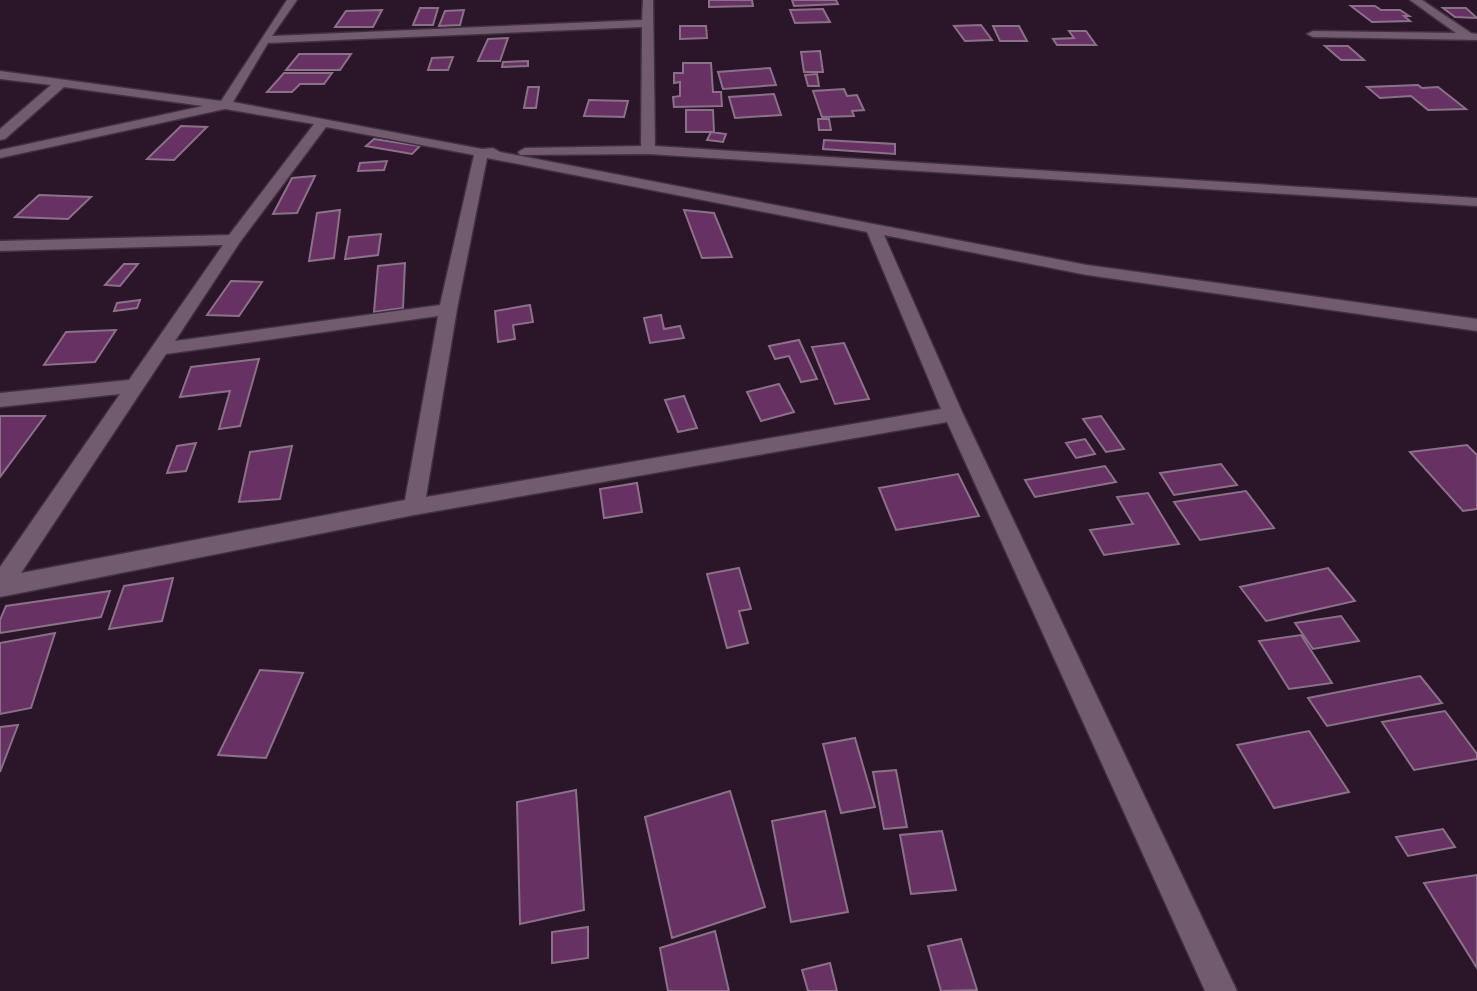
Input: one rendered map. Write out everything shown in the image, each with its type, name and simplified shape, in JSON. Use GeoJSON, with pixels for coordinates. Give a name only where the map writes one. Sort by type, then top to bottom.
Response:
{"type":"FeatureCollection","features":[{"type":"Feature","properties":{"kind":"street"},"geometry":{"type":"LineString","coordinates":[[0,154],[225,105],[292,0]]}},
{"type":"Feature","properties":{"kind":"street"},"geometry":{"type":"LineString","coordinates":[[648,0],[648,150]]}},
{"type":"Feature","properties":{"kind":"street"},"geometry":{"type":"LineString","coordinates":[[1415,0],[1474,38]]}},
{"type":"Feature","properties":{"kind":"street"},"geometry":{"type":"LineString","coordinates":[[264,40],[648,23]]}},
{"type":"Feature","properties":{"kind":"street"},"geometry":{"type":"LineString","coordinates":[[1313,34],[1474,38]]}},
{"type":"Feature","properties":{"kind":"street"},"geometry":{"type":"LineString","coordinates":[[0,75],[225,105],[323,122],[1087,270],[1477,325]]}},
{"type":"Feature","properties":{"kind":"street"},"geometry":{"type":"LineString","coordinates":[[0,136],[61,83]]}},
{"type":"Feature","properties":{"kind":"street"},"geometry":{"type":"LineString","coordinates":[[0,587],[234,240],[323,122]]}},
{"type":"Feature","properties":{"kind":"street"},"geometry":{"type":"LineString","coordinates":[[481,153],[648,150],[1477,202]]}},
{"type":"Feature","properties":{"kind":"street"},"geometry":{"type":"LineString","coordinates":[[414,507],[448,309],[481,153]]}},
{"type":"Feature","properties":{"kind":"street"},"geometry":{"type":"LineString","coordinates":[[874,230],[953,414],[1221,991]]}},
{"type":"Feature","properties":{"kind":"street"},"geometry":{"type":"LineString","coordinates":[[0,247],[234,240]]}},
{"type":"Feature","properties":{"kind":"street"},"geometry":{"type":"LineString","coordinates":[[161,349],[448,309]]}},
{"type":"Feature","properties":{"kind":"street"},"geometry":{"type":"LineString","coordinates":[[0,400],[136,386]]}},
{"type":"Feature","properties":{"kind":"street"},"geometry":{"type":"LineString","coordinates":[[0,587],[414,507],[953,414]]}},
{"type":"Feature","properties":{"kind":"building"},"geometry":{"type":"Polygon","coordinates":[[[709,0],[752,0],[753,6],[709,7],[709,0]]]}},
{"type":"Feature","properties":{"kind":"building"},"geometry":{"type":"Polygon","coordinates":[[[792,0],[836,0],[838,4],[794,6],[792,0]]]}},
{"type":"Feature","properties":{"kind":"building"},"geometry":{"type":"Polygon","coordinates":[[[1351,6],[1400,10],[1409,16],[1404,16],[1410,21],[1372,22],[1351,6]]]}},
{"type":"Feature","properties":{"kind":"building"},"geometry":{"type":"Polygon","coordinates":[[[420,8],[438,8],[433,25],[413,25],[420,8]]]}},
{"type":"Feature","properties":{"kind":"building"},"geometry":{"type":"Polygon","coordinates":[[[1443,8],[1466,8],[1477,18],[1455,17],[1443,8]]]}},
{"type":"Feature","properties":{"kind":"building"},"geometry":{"type":"Polygon","coordinates":[[[823,9],[830,22],[795,23],[790,10],[823,9]]]}},
{"type":"Feature","properties":{"kind":"building"},"geometry":{"type":"Polygon","coordinates":[[[382,10],[373,27],[335,27],[346,11],[382,10]]]}},
{"type":"Feature","properties":{"kind":"building"},"geometry":{"type":"Polygon","coordinates":[[[464,10],[460,25],[439,26],[445,11],[464,10]]]}},
{"type":"Feature","properties":{"kind":"building"},"geometry":{"type":"Polygon","coordinates":[[[981,25],[992,40],[965,41],[954,26],[981,25]]]}},
{"type":"Feature","properties":{"kind":"building"},"geometry":{"type":"Polygon","coordinates":[[[680,26],[706,26],[707,38],[680,39],[680,26]]]}},
{"type":"Feature","properties":{"kind":"building"},"geometry":{"type":"Polygon","coordinates":[[[993,26],[1019,26],[1027,41],[1000,41],[993,26]]]}},
{"type":"Feature","properties":{"kind":"building"},"geometry":{"type":"Polygon","coordinates":[[[1069,31],[1086,31],[1096,45],[1057,45],[1053,39],[1074,38],[1069,31]]]}},
{"type":"Feature","properties":{"kind":"building"},"geometry":{"type":"Polygon","coordinates":[[[508,38],[500,61],[478,61],[488,39],[508,38]]]}},
{"type":"Feature","properties":{"kind":"building"},"geometry":{"type":"Polygon","coordinates":[[[1325,46],[1348,46],[1364,60],[1341,60],[1325,46]]]}},
{"type":"Feature","properties":{"kind":"building"},"geometry":{"type":"Polygon","coordinates":[[[820,51],[823,72],[804,72],[801,52],[820,51]]]}},
{"type":"Feature","properties":{"kind":"building"},"geometry":{"type":"Polygon","coordinates":[[[299,54],[351,54],[340,70],[286,70],[299,54]]]}},
{"type":"Feature","properties":{"kind":"building"},"geometry":{"type":"Polygon","coordinates":[[[453,57],[448,70],[428,70],[432,58],[453,57]]]}},
{"type":"Feature","properties":{"kind":"building"},"geometry":{"type":"Polygon","coordinates":[[[528,61],[528,66],[502,67],[503,62],[528,61]]]}},
{"type":"Feature","properties":{"kind":"building"},"geometry":{"type":"Polygon","coordinates":[[[683,63],[711,63],[713,92],[721,92],[722,106],[674,107],[673,97],[680,96],[680,82],[674,83],[674,73],[683,73],[683,63]]]}},
{"type":"Feature","properties":{"kind":"building"},"geometry":{"type":"Polygon","coordinates":[[[770,68],[776,85],[723,89],[718,72],[770,68]]]}},
{"type":"Feature","properties":{"kind":"building"},"geometry":{"type":"Polygon","coordinates":[[[284,73],[332,73],[324,84],[300,84],[292,92],[267,92],[284,73]]]}},
{"type":"Feature","properties":{"kind":"building"},"geometry":{"type":"Polygon","coordinates":[[[817,74],[819,86],[808,86],[805,75],[817,74]]]}},
{"type":"Feature","properties":{"kind":"building"},"geometry":{"type":"Polygon","coordinates":[[[1418,85],[1422,88],[1438,87],[1466,109],[1428,110],[1411,96],[1380,98],[1367,87],[1418,85]]]}},
{"type":"Feature","properties":{"kind":"building"},"geometry":{"type":"Polygon","coordinates":[[[528,87],[539,87],[536,108],[524,108],[528,87]]]}},
{"type":"Feature","properties":{"kind":"building"},"geometry":{"type":"Polygon","coordinates":[[[844,89],[847,96],[857,95],[864,110],[852,111],[854,116],[822,117],[813,91],[844,89]]]}},
{"type":"Feature","properties":{"kind":"building"},"geometry":{"type":"Polygon","coordinates":[[[774,94],[781,115],[735,118],[729,97],[774,94]]]}},
{"type":"Feature","properties":{"kind":"building"},"geometry":{"type":"Polygon","coordinates":[[[589,100],[628,101],[624,117],[584,116],[589,100]]]}},
{"type":"Feature","properties":{"kind":"building"},"geometry":{"type":"Polygon","coordinates":[[[686,110],[713,110],[714,132],[686,132],[686,110]]]}},
{"type":"Feature","properties":{"kind":"building"},"geometry":{"type":"Polygon","coordinates":[[[818,119],[829,119],[831,130],[819,130],[818,119]]]}},
{"type":"Feature","properties":{"kind":"building"},"geometry":{"type":"Polygon","coordinates":[[[181,126],[207,127],[174,160],[147,159],[181,126]]]}},
{"type":"Feature","properties":{"kind":"building"},"geometry":{"type":"Polygon","coordinates":[[[711,132],[726,134],[723,142],[707,140],[711,132]]]}},
{"type":"Feature","properties":{"kind":"building"},"geometry":{"type":"Polygon","coordinates":[[[374,139],[420,146],[412,154],[366,146],[374,139]]]}},
{"type":"Feature","properties":{"kind":"building"},"geometry":{"type":"Polygon","coordinates":[[[824,140],[895,144],[895,154],[823,149],[824,140]]]}},
{"type":"Feature","properties":{"kind":"building"},"geometry":{"type":"Polygon","coordinates":[[[387,161],[384,170],[358,171],[360,163],[387,161]]]}},
{"type":"Feature","properties":{"kind":"building"},"geometry":{"type":"Polygon","coordinates":[[[315,176],[297,213],[273,214],[292,178],[315,176]]]}},
{"type":"Feature","properties":{"kind":"building"},"geometry":{"type":"Polygon","coordinates":[[[39,195],[91,197],[68,219],[15,217],[39,195]]]}},
{"type":"Feature","properties":{"kind":"building"},"geometry":{"type":"Polygon","coordinates":[[[340,210],[334,258],[309,261],[317,213],[340,210]]]}},
{"type":"Feature","properties":{"kind":"building"},"geometry":{"type":"Polygon","coordinates":[[[684,210],[714,213],[732,257],[702,258],[684,210]]]}},
{"type":"Feature","properties":{"kind":"building"},"geometry":{"type":"Polygon","coordinates":[[[381,234],[378,255],[345,259],[349,237],[381,234]]]}},
{"type":"Feature","properties":{"kind":"building"},"geometry":{"type":"Polygon","coordinates":[[[405,263],[403,308],[374,312],[378,266],[405,263]]]}},
{"type":"Feature","properties":{"kind":"building"},"geometry":{"type":"Polygon","coordinates":[[[124,264],[138,264],[120,286],[105,285],[124,264]]]}},
{"type":"Feature","properties":{"kind":"building"},"geometry":{"type":"Polygon","coordinates":[[[231,281],[262,282],[239,316],[207,315],[231,281]]]}},
{"type":"Feature","properties":{"kind":"building"},"geometry":{"type":"Polygon","coordinates":[[[140,300],[137,308],[114,311],[117,303],[140,300]]]}},
{"type":"Feature","properties":{"kind":"building"},"geometry":{"type":"Polygon","coordinates":[[[530,305],[533,322],[513,325],[515,339],[498,342],[495,311],[530,305]]]}},
{"type":"Feature","properties":{"kind":"building"},"geometry":{"type":"Polygon","coordinates":[[[661,315],[664,329],[680,326],[684,338],[650,343],[644,318],[661,315]]]}},
{"type":"Feature","properties":{"kind":"building"},"geometry":{"type":"Polygon","coordinates":[[[116,330],[95,362],[44,365],[66,332],[116,330]]]}},
{"type":"Feature","properties":{"kind":"building"},"geometry":{"type":"Polygon","coordinates":[[[799,340],[817,379],[801,382],[789,356],[775,359],[769,346],[799,340]]]}},
{"type":"Feature","properties":{"kind":"building"},"geometry":{"type":"Polygon","coordinates":[[[844,343],[869,399],[835,404],[812,347],[844,343]]]}},
{"type":"Feature","properties":{"kind":"building"},"geometry":{"type":"Polygon","coordinates":[[[259,359],[240,426],[219,429],[230,391],[180,397],[191,367],[259,359]]]}},
{"type":"Feature","properties":{"kind":"building"},"geometry":{"type":"Polygon","coordinates":[[[779,384],[794,412],[761,421],[747,392],[779,384]]]}},
{"type":"Feature","properties":{"kind":"building"},"geometry":{"type":"Polygon","coordinates":[[[684,396],[697,428],[678,432],[665,400],[684,396]]]}},
{"type":"Feature","properties":{"kind":"building"},"geometry":{"type":"Polygon","coordinates":[[[0,416],[45,416],[0,477],[0,416]]]}},
{"type":"Feature","properties":{"kind":"building"},"geometry":{"type":"Polygon","coordinates":[[[1101,416],[1124,449],[1106,452],[1083,419],[1101,416]]]}},
{"type":"Feature","properties":{"kind":"building"},"geometry":{"type":"Polygon","coordinates":[[[1085,439],[1095,454],[1076,458],[1066,443],[1085,439]]]}},
{"type":"Feature","properties":{"kind":"building"},"geometry":{"type":"Polygon","coordinates":[[[196,443],[186,471],[167,473],[177,446],[196,443]]]}},
{"type":"Feature","properties":{"kind":"building"},"geometry":{"type":"Polygon","coordinates":[[[1467,445],[1477,455],[1477,509],[1463,511],[1410,452],[1467,445]]]}},
{"type":"Feature","properties":{"kind":"building"},"geometry":{"type":"Polygon","coordinates":[[[292,446],[280,499],[239,502],[250,452],[292,446]]]}},
{"type":"Feature","properties":{"kind":"building"},"geometry":{"type":"Polygon","coordinates":[[[1221,464],[1237,485],[1174,495],[1160,473],[1221,464]]]}},
{"type":"Feature","properties":{"kind":"building"},"geometry":{"type":"Polygon","coordinates":[[[1105,466],[1116,482],[1035,497],[1025,480],[1105,466]]]}},
{"type":"Feature","properties":{"kind":"building"},"geometry":{"type":"Polygon","coordinates":[[[958,474],[979,516],[896,530],[879,488],[958,474]]]}},
{"type":"Feature","properties":{"kind":"building"},"geometry":{"type":"Polygon","coordinates":[[[637,483],[642,512],[604,518],[600,489],[637,483]]]}},
{"type":"Feature","properties":{"kind":"building"},"geometry":{"type":"Polygon","coordinates":[[[1246,491],[1274,528],[1200,540],[1174,502],[1246,491]]]}},
{"type":"Feature","properties":{"kind":"building"},"geometry":{"type":"Polygon","coordinates":[[[1148,493],[1179,544],[1104,555],[1090,530],[1133,524],[1117,497],[1148,493]]]}},
{"type":"Feature","properties":{"kind":"building"},"geometry":{"type":"Polygon","coordinates":[[[739,568],[751,609],[739,611],[748,643],[727,648],[707,574],[739,568]]]}},
{"type":"Feature","properties":{"kind":"building"},"geometry":{"type":"Polygon","coordinates":[[[1328,568],[1355,601],[1266,621],[1240,587],[1328,568]]]}},
{"type":"Feature","properties":{"kind":"building"},"geometry":{"type":"Polygon","coordinates":[[[173,578],[162,621],[109,629],[124,586],[173,578]]]}},
{"type":"Feature","properties":{"kind":"building"},"geometry":{"type":"Polygon","coordinates":[[[110,591],[101,617],[0,633],[0,620],[6,606],[110,591]]]}},
{"type":"Feature","properties":{"kind":"building"},"geometry":{"type":"Polygon","coordinates":[[[1341,616],[1359,641],[1313,649],[1295,623],[1341,616]]]}},
{"type":"Feature","properties":{"kind":"building"},"geometry":{"type":"Polygon","coordinates":[[[55,633],[31,708],[0,714],[0,643],[55,633]]]}},
{"type":"Feature","properties":{"kind":"building"},"geometry":{"type":"Polygon","coordinates":[[[1301,635],[1332,683],[1289,689],[1259,641],[1301,635]]]}},
{"type":"Feature","properties":{"kind":"building"},"geometry":{"type":"Polygon","coordinates":[[[260,670],[303,673],[266,758],[218,755],[260,670]]]}},
{"type":"Feature","properties":{"kind":"building"},"geometry":{"type":"Polygon","coordinates":[[[1420,676],[1442,703],[1327,726],[1308,698],[1420,676]]]}},
{"type":"Feature","properties":{"kind":"building"},"geometry":{"type":"Polygon","coordinates":[[[1445,711],[1477,754],[1477,759],[1414,770],[1382,722],[1445,711]]]}},
{"type":"Feature","properties":{"kind":"building"},"geometry":{"type":"Polygon","coordinates":[[[18,725],[0,772],[0,727],[18,725]]]}},
{"type":"Feature","properties":{"kind":"building"},"geometry":{"type":"Polygon","coordinates":[[[1309,731],[1349,792],[1274,808],[1237,745],[1309,731]]]}},
{"type":"Feature","properties":{"kind":"building"},"geometry":{"type":"Polygon","coordinates":[[[855,738],[875,807],[841,813],[823,744],[855,738]]]}},
{"type":"Feature","properties":{"kind":"building"},"geometry":{"type":"Polygon","coordinates":[[[896,770],[907,827],[884,829],[873,772],[896,770]]]}},
{"type":"Feature","properties":{"kind":"building"},"geometry":{"type":"Polygon","coordinates":[[[576,790],[584,910],[520,924],[517,802],[576,790]]]}},
{"type":"Feature","properties":{"kind":"building"},"geometry":{"type":"Polygon","coordinates":[[[730,791],[765,907],[672,938],[645,817],[730,791]]]}},
{"type":"Feature","properties":{"kind":"building"},"geometry":{"type":"Polygon","coordinates":[[[825,811],[848,912],[791,922],[772,821],[825,811]]]}},
{"type":"Feature","properties":{"kind":"building"},"geometry":{"type":"Polygon","coordinates":[[[1443,829],[1455,847],[1408,856],[1396,837],[1443,829]]]}},
{"type":"Feature","properties":{"kind":"building"},"geometry":{"type":"Polygon","coordinates":[[[942,831],[956,890],[911,894],[900,835],[942,831]]]}},
{"type":"Feature","properties":{"kind":"building"},"geometry":{"type":"Polygon","coordinates":[[[1477,875],[1477,968],[1424,883],[1477,875]]]}},
{"type":"Feature","properties":{"kind":"building"},"geometry":{"type":"Polygon","coordinates":[[[588,927],[588,958],[552,963],[552,932],[588,927]]]}},
{"type":"Feature","properties":{"kind":"building"},"geometry":{"type":"Polygon","coordinates":[[[715,931],[729,991],[668,991],[660,948],[715,931]]]}},
{"type":"Feature","properties":{"kind":"building"},"geometry":{"type":"Polygon","coordinates":[[[961,939],[977,990],[941,991],[928,946],[961,939]]]}},
{"type":"Feature","properties":{"kind":"building"},"geometry":{"type":"Polygon","coordinates":[[[830,963],[837,991],[808,991],[802,970],[830,963]]]}}]}
